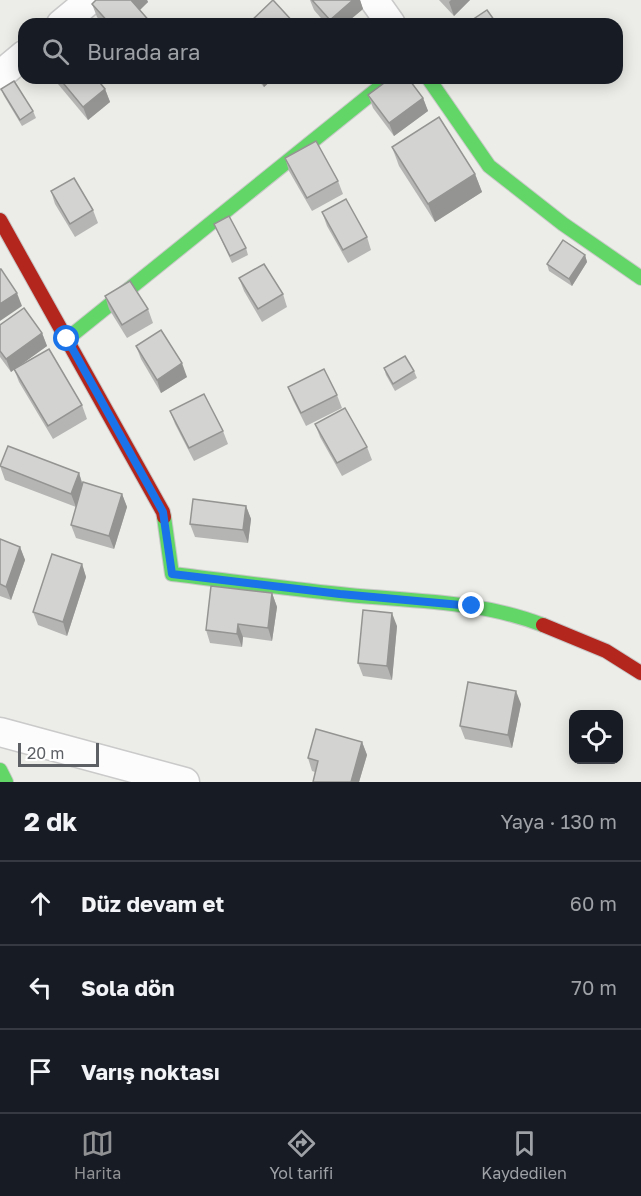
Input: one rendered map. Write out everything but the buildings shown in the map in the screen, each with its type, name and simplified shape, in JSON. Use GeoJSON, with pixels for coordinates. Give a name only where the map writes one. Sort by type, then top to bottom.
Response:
{"type":"FeatureCollection","features":[{"type":"Feature","properties":{"kind":"street"},"geometry":{"type":"LineString","coordinates":[[68,18],[90,0]]}},
{"type":"Feature","properties":{"kind":"street"},"geometry":{"type":"LineString","coordinates":[[374,0],[387,18]]}},
{"type":"Feature","properties":{"kind":"street"},"geometry":{"type":"LineString","coordinates":[[0,75],[18,60]]}},
{"type":"Feature","properties":{"kind":"street"},"geometry":{"type":"LineString","coordinates":[[67,339],[384,84]]}},
{"type":"Feature","properties":{"kind":"street"},"geometry":{"type":"LineString","coordinates":[[432,84],[489,166],[563,224],[641,278]]}},
{"type":"Feature","properties":{"kind":"street"},"geometry":{"type":"LineString","coordinates":[[0,220],[163,512],[172,574],[340,594],[472,606],[530,620],[606,651],[641,674]]}},
{"type":"Feature","properties":{"kind":"street"},"geometry":{"type":"LineString","coordinates":[[0,732],[185,782]]}},
{"type":"Feature","properties":{"kind":"street"},"geometry":{"type":"LineString","coordinates":[[0,770],[6,782]]}},
{"type":"Feature","properties":{"kind":"traffic: fast"},"geometry":{"type":"LineString","coordinates":[[67,339],[384,84]]}},
{"type":"Feature","properties":{"kind":"traffic: fast"},"geometry":{"type":"LineString","coordinates":[[432,84],[489,166],[563,224],[641,278]]}},
{"type":"Feature","properties":{"kind":"traffic: fast"},"geometry":{"type":"LineString","coordinates":[[164,517],[172,574],[327,593],[472,607],[520,617],[543,625]]}},
{"type":"Feature","properties":{"kind":"traffic: fast"},"geometry":{"type":"LineString","coordinates":[[0,770],[6,782]]}},
{"type":"Feature","properties":{"kind":"traffic: jam"},"geometry":{"type":"LineString","coordinates":[[0,220],[164,517]]}},
{"type":"Feature","properties":{"kind":"traffic: jam"},"geometry":{"type":"LineString","coordinates":[[543,625],[606,651],[641,673]]}},
{"type":"Feature","properties":{"kind":"route"},"geometry":{"type":"LineString","coordinates":[[67,339],[163,512],[172,574],[340,594],[472,606]]}}]}
